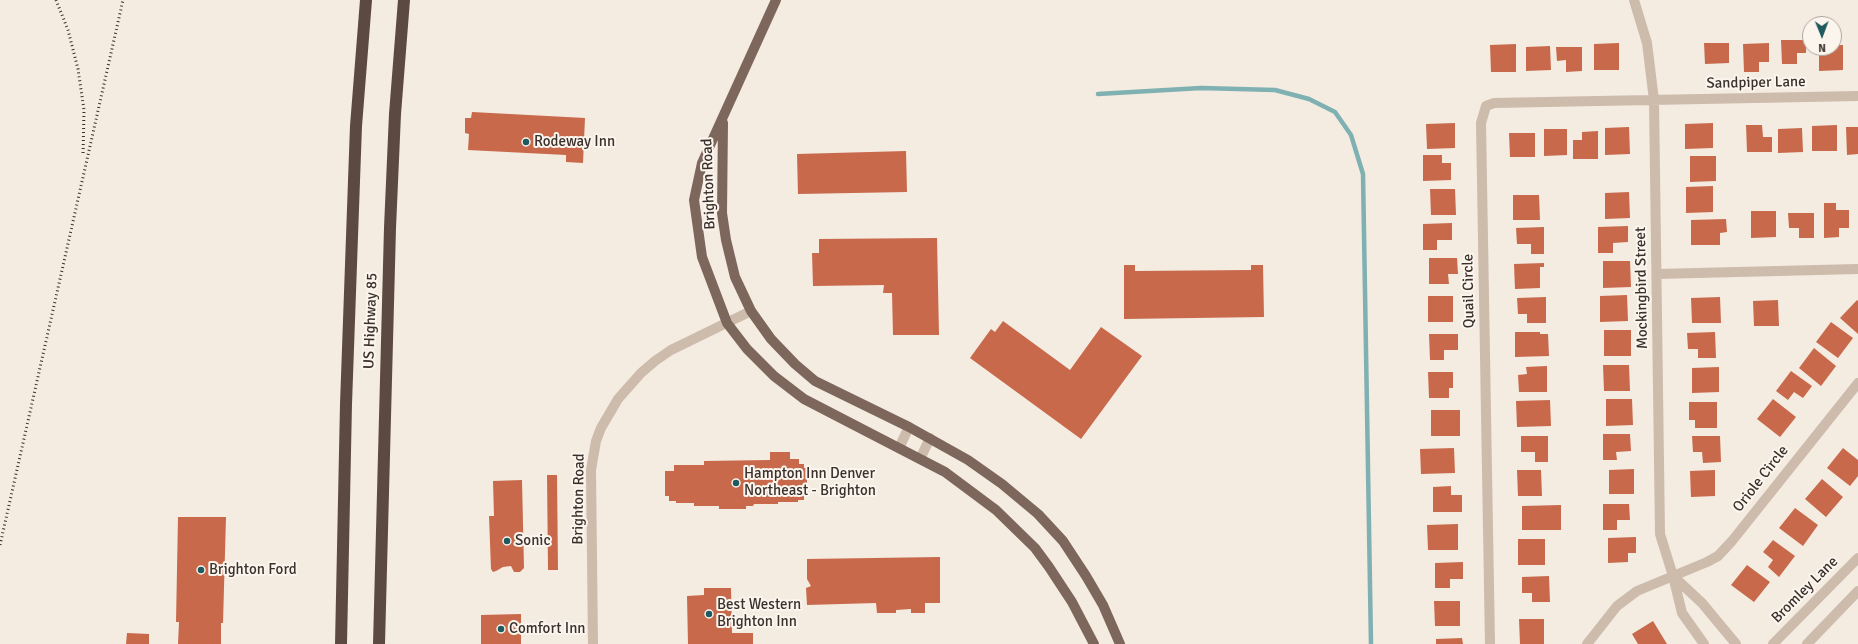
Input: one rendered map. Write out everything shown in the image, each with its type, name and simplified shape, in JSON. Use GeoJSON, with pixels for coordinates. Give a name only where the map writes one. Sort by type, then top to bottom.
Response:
{"type":"FeatureCollection","features":[{"type":"Feature","properties":{"kind":"highway","name":"US Highway 85"},"geometry":{"type":"LineString","coordinates":[[341,644],[346,404],[356,118],[366,0]]}},
{"type":"Feature","properties":{"kind":"highway","name":"US Highway 85"},"geometry":{"type":"LineString","coordinates":[[379,644],[390,212],[396,95],[404,0]]}},
{"type":"Feature","properties":{"kind":"main road","name":"Brighton Road"},"geometry":{"type":"LineString","coordinates":[[726,322],[702,257],[694,200],[702,163],[723,120],[776,0]]}},
{"type":"Feature","properties":{"kind":"main road","name":"Brighton Road"},"geometry":{"type":"LineString","coordinates":[[723,120],[722,213],[735,277],[751,311]]}},
{"type":"Feature","properties":{"kind":"main road"},"geometry":{"type":"LineString","coordinates":[[751,311],[772,339],[795,364],[815,381],[909,427],[968,460],[1002,484],[1038,514],[1063,541],[1086,576],[1103,604],[1120,644]]}},
{"type":"Feature","properties":{"kind":"main road"},"geometry":{"type":"LineString","coordinates":[[726,322],[747,349],[774,376],[804,399],[945,472],[968,487],[996,510],[1035,548],[1064,588],[1094,644]]}},
{"type":"Feature","properties":{"kind":"street","name":"Mockingbird Street"},"geometry":{"type":"LineString","coordinates":[[1634,0],[1647,43],[1654,100],[1660,534],[1673,576],[1682,613],[1704,644]]}},
{"type":"Feature","properties":{"kind":"street","name":"Sandpiper Lane"},"geometry":{"type":"LineString","coordinates":[[1654,100],[1858,96]]}},
{"type":"Feature","properties":{"kind":"street","name":"Quail Circle"},"geometry":{"type":"LineString","coordinates":[[1490,644],[1481,123],[1483,112],[1486,106],[1494,103],[1654,100]]}},
{"type":"Feature","properties":{"kind":"street"},"geometry":{"type":"LineString","coordinates":[[1657,274],[1858,269]]}},
{"type":"Feature","properties":{"kind":"street","name":"Brighton Road"},"geometry":{"type":"LineString","coordinates":[[593,644],[591,470],[592,456],[599,434],[618,399],[641,373],[671,350],[751,311]]}},
{"type":"Feature","properties":{"kind":"street","name":"Oriole Circle"},"geometry":{"type":"LineString","coordinates":[[1673,576],[1718,556],[1732,541],[1858,383]]}},
{"type":"Feature","properties":{"kind":"street"},"geometry":{"type":"LineString","coordinates":[[899,448],[909,427]]}},
{"type":"Feature","properties":{"kind":"street"},"geometry":{"type":"LineString","coordinates":[[920,459],[930,438]]}},
{"type":"Feature","properties":{"kind":"street","name":"Bromley Lane"},"geometry":{"type":"LineString","coordinates":[[1773,644],[1858,558]]}},
{"type":"Feature","properties":{"kind":"street","name":"Mockingbird Street"},"geometry":{"type":"LineString","coordinates":[[1673,576],[1702,603],[1736,644]]}},
{"type":"Feature","properties":{"kind":"street"},"geometry":{"type":"LineString","coordinates":[[1587,644],[1617,606],[1631,595],[1645,587],[1673,576]]}},
{"type":"Feature","properties":{"kind":"street"},"geometry":{"type":"LineString","coordinates":[[1807,644],[1858,591]]}},
{"type":"Feature","properties":{"kind":"building"},"geometry":{"type":"Polygon","coordinates":[[[1781,40],[1802,40],[1802,53],[1797,53],[1797,64],[1782,64],[1781,40]]]}},
{"type":"Feature","properties":{"kind":"building"},"geometry":{"type":"Polygon","coordinates":[[[1619,43],[1619,70],[1594,70],[1594,44],[1619,43]]]}},
{"type":"Feature","properties":{"kind":"building"},"geometry":{"type":"Polygon","coordinates":[[[1704,43],[1729,43],[1729,63],[1705,64],[1704,43]]]}},
{"type":"Feature","properties":{"kind":"building"},"geometry":{"type":"Polygon","coordinates":[[[1769,43],[1769,62],[1759,62],[1759,72],[1744,72],[1743,44],[1769,43]]]}},
{"type":"Feature","properties":{"kind":"building"},"geometry":{"type":"Polygon","coordinates":[[[1516,44],[1516,72],[1491,72],[1490,45],[1516,44]]]}},
{"type":"Feature","properties":{"kind":"building"},"geometry":{"type":"Polygon","coordinates":[[[1843,45],[1843,70],[1819,71],[1819,56],[1842,56],[1843,45]]]}},
{"type":"Feature","properties":{"kind":"building"},"geometry":{"type":"Polygon","coordinates":[[[1550,46],[1551,70],[1526,71],[1526,47],[1550,46]]]}},
{"type":"Feature","properties":{"kind":"building"},"geometry":{"type":"Polygon","coordinates":[[[1556,47],[1582,47],[1582,71],[1566,72],[1566,60],[1557,61],[1556,47]]]}},
{"type":"Feature","properties":{"kind":"building","name":"Rodeway Inn"},"geometry":{"type":"Polygon","coordinates":[[[472,112],[585,118],[583,163],[566,162],[566,155],[468,150],[469,134],[465,133],[465,118],[471,118],[472,112]]]}},
{"type":"Feature","properties":{"kind":"building"},"geometry":{"type":"Polygon","coordinates":[[[1455,123],[1455,148],[1427,149],[1426,124],[1455,123]]]}},
{"type":"Feature","properties":{"kind":"building"},"geometry":{"type":"Polygon","coordinates":[[[1713,123],[1713,148],[1685,149],[1685,124],[1713,123]]]}},
{"type":"Feature","properties":{"kind":"building"},"geometry":{"type":"Polygon","coordinates":[[[1746,125],[1762,125],[1763,137],[1772,137],[1772,152],[1747,152],[1746,125]]]}},
{"type":"Feature","properties":{"kind":"building"},"geometry":{"type":"Polygon","coordinates":[[[1837,125],[1837,151],[1812,151],[1812,126],[1837,125]]]}},
{"type":"Feature","properties":{"kind":"building"},"geometry":{"type":"Polygon","coordinates":[[[1629,127],[1630,154],[1605,155],[1605,128],[1629,127]]]}},
{"type":"Feature","properties":{"kind":"building"},"geometry":{"type":"Polygon","coordinates":[[[1846,127],[1858,127],[1858,154],[1847,155],[1846,127]]]}},
{"type":"Feature","properties":{"kind":"building"},"geometry":{"type":"Polygon","coordinates":[[[1802,128],[1803,152],[1778,153],[1778,129],[1802,128]]]}},
{"type":"Feature","properties":{"kind":"building"},"geometry":{"type":"Polygon","coordinates":[[[1544,129],[1567,129],[1567,155],[1544,156],[1544,129]]]}},
{"type":"Feature","properties":{"kind":"building"},"geometry":{"type":"Polygon","coordinates":[[[1598,131],[1598,159],[1573,159],[1573,140],[1582,140],[1582,132],[1598,131]]]}},
{"type":"Feature","properties":{"kind":"building"},"geometry":{"type":"Polygon","coordinates":[[[1509,133],[1535,133],[1535,157],[1510,157],[1509,133]]]}},
{"type":"Feature","properties":{"kind":"building"},"geometry":{"type":"Polygon","coordinates":[[[906,151],[907,192],[798,194],[797,154],[906,151]]]}},
{"type":"Feature","properties":{"kind":"building"},"geometry":{"type":"Polygon","coordinates":[[[1423,155],[1442,155],[1442,163],[1451,163],[1451,180],[1423,181],[1423,155]]]}},
{"type":"Feature","properties":{"kind":"building"},"geometry":{"type":"Polygon","coordinates":[[[1690,156],[1716,156],[1716,181],[1690,182],[1690,156]]]}},
{"type":"Feature","properties":{"kind":"building"},"geometry":{"type":"Polygon","coordinates":[[[1713,186],[1713,212],[1686,213],[1686,187],[1713,186]]]}},
{"type":"Feature","properties":{"kind":"building"},"geometry":{"type":"Polygon","coordinates":[[[1430,189],[1455,189],[1456,215],[1431,215],[1430,189]]]}},
{"type":"Feature","properties":{"kind":"building"},"geometry":{"type":"Polygon","coordinates":[[[1629,192],[1630,218],[1605,219],[1605,193],[1629,192]]]}},
{"type":"Feature","properties":{"kind":"building"},"geometry":{"type":"Polygon","coordinates":[[[1513,195],[1539,195],[1540,220],[1513,220],[1513,195]]]}},
{"type":"Feature","properties":{"kind":"building"},"geometry":{"type":"Polygon","coordinates":[[[1824,203],[1836,203],[1836,210],[1849,210],[1849,228],[1839,228],[1839,237],[1824,238],[1824,203]]]}},
{"type":"Feature","properties":{"kind":"building"},"geometry":{"type":"Polygon","coordinates":[[[1751,211],[1776,211],[1776,237],[1751,238],[1751,211]]]}},
{"type":"Feature","properties":{"kind":"building"},"geometry":{"type":"Polygon","coordinates":[[[1788,213],[1814,213],[1814,238],[1799,238],[1799,228],[1789,228],[1788,213]]]}},
{"type":"Feature","properties":{"kind":"building"},"geometry":{"type":"Polygon","coordinates":[[[1726,219],[1727,232],[1720,233],[1720,245],[1691,245],[1691,220],[1726,219]]]}},
{"type":"Feature","properties":{"kind":"building"},"geometry":{"type":"Polygon","coordinates":[[[1452,223],[1452,240],[1437,240],[1437,250],[1423,250],[1423,224],[1452,223]]]}},
{"type":"Feature","properties":{"kind":"building"},"geometry":{"type":"Polygon","coordinates":[[[1628,226],[1628,242],[1613,243],[1613,253],[1598,253],[1598,227],[1628,226]]]}},
{"type":"Feature","properties":{"kind":"building"},"geometry":{"type":"Polygon","coordinates":[[[1544,227],[1544,254],[1531,254],[1531,244],[1517,244],[1516,228],[1544,227]]]}},
{"type":"Feature","properties":{"kind":"building"},"geometry":{"type":"Polygon","coordinates":[[[937,238],[939,335],[893,335],[892,293],[883,293],[884,285],[813,286],[812,253],[819,253],[819,239],[937,238]]]}},
{"type":"Feature","properties":{"kind":"building"},"geometry":{"type":"Polygon","coordinates":[[[1429,258],[1457,258],[1458,274],[1448,274],[1449,284],[1429,284],[1429,258]]]}},
{"type":"Feature","properties":{"kind":"building"},"geometry":{"type":"Polygon","coordinates":[[[1603,261],[1630,261],[1631,287],[1603,288],[1603,261]]]}},
{"type":"Feature","properties":{"kind":"building"},"geometry":{"type":"Polygon","coordinates":[[[1544,263],[1544,267],[1540,267],[1540,288],[1515,289],[1514,264],[1544,263]]]}},
{"type":"Feature","properties":{"kind":"building"},"geometry":{"type":"Polygon","coordinates":[[[1124,265],[1135,265],[1135,271],[1251,270],[1251,265],[1263,265],[1264,317],[1124,319],[1124,265]]]}},
{"type":"Feature","properties":{"kind":"building"},"geometry":{"type":"Polygon","coordinates":[[[1627,295],[1628,321],[1600,322],[1600,296],[1627,295]]]}},
{"type":"Feature","properties":{"kind":"building"},"geometry":{"type":"Polygon","coordinates":[[[1428,296],[1453,296],[1453,322],[1428,322],[1428,296]]]}},
{"type":"Feature","properties":{"kind":"building"},"geometry":{"type":"Polygon","coordinates":[[[1546,297],[1546,323],[1527,323],[1527,314],[1518,314],[1517,298],[1546,297]]]}},
{"type":"Feature","properties":{"kind":"building"},"geometry":{"type":"Polygon","coordinates":[[[1720,297],[1721,323],[1692,323],[1691,298],[1720,297]]]}},
{"type":"Feature","properties":{"kind":"building"},"geometry":{"type":"Polygon","coordinates":[[[1778,300],[1779,326],[1754,326],[1753,301],[1778,300]]]}},
{"type":"Feature","properties":{"kind":"building"},"geometry":{"type":"Polygon","coordinates":[[[1857,300],[1858,301],[1858,334],[1840,318],[1857,300]]]}},
{"type":"Feature","properties":{"kind":"building"},"geometry":{"type":"Polygon","coordinates":[[[1003,321],[1070,370],[1101,327],[1142,356],[1081,439],[970,358],[991,329],[995,332],[1003,321]]]}},
{"type":"Feature","properties":{"kind":"building"},"geometry":{"type":"Polygon","coordinates":[[[1831,322],[1853,338],[1838,358],[1816,342],[1831,322]]]}},
{"type":"Feature","properties":{"kind":"building"},"geometry":{"type":"Polygon","coordinates":[[[1604,330],[1631,330],[1631,356],[1604,356],[1604,330]]]}},
{"type":"Feature","properties":{"kind":"building"},"geometry":{"type":"Polygon","coordinates":[[[1515,332],[1540,332],[1540,334],[1548,334],[1549,356],[1515,357],[1515,332]]]}},
{"type":"Feature","properties":{"kind":"building"},"geometry":{"type":"Polygon","coordinates":[[[1715,332],[1716,358],[1698,358],[1698,349],[1688,349],[1687,333],[1715,332]]]}},
{"type":"Feature","properties":{"kind":"building"},"geometry":{"type":"Polygon","coordinates":[[[1429,334],[1458,334],[1458,350],[1444,350],[1444,360],[1430,360],[1429,334]]]}},
{"type":"Feature","properties":{"kind":"building"},"geometry":{"type":"Polygon","coordinates":[[[1814,348],[1836,366],[1821,386],[1799,368],[1814,348]]]}},
{"type":"Feature","properties":{"kind":"building"},"geometry":{"type":"Polygon","coordinates":[[[1603,365],[1629,365],[1630,391],[1604,391],[1603,365]]]}},
{"type":"Feature","properties":{"kind":"building"},"geometry":{"type":"Polygon","coordinates":[[[1547,366],[1547,392],[1519,392],[1518,375],[1527,374],[1526,367],[1547,366]]]}},
{"type":"Feature","properties":{"kind":"building"},"geometry":{"type":"Polygon","coordinates":[[[1719,367],[1719,392],[1692,393],[1692,368],[1719,367]]]}},
{"type":"Feature","properties":{"kind":"building"},"geometry":{"type":"Polygon","coordinates":[[[1791,371],[1812,386],[1803,398],[1794,392],[1788,400],[1776,391],[1791,371]]]}},
{"type":"Feature","properties":{"kind":"building"},"geometry":{"type":"Polygon","coordinates":[[[1428,372],[1453,372],[1453,388],[1449,388],[1449,398],[1429,398],[1428,372]]]}},
{"type":"Feature","properties":{"kind":"building"},"geometry":{"type":"Polygon","coordinates":[[[1606,399],[1632,399],[1633,425],[1606,426],[1606,399]]]}},
{"type":"Feature","properties":{"kind":"building"},"geometry":{"type":"Polygon","coordinates":[[[1773,399],[1796,417],[1780,437],[1757,419],[1773,399]]]}},
{"type":"Feature","properties":{"kind":"building"},"geometry":{"type":"Polygon","coordinates":[[[1550,400],[1551,426],[1517,427],[1516,401],[1550,400]]]}},
{"type":"Feature","properties":{"kind":"building"},"geometry":{"type":"Polygon","coordinates":[[[1689,402],[1717,402],[1717,428],[1695,428],[1695,420],[1689,420],[1689,402]]]}},
{"type":"Feature","properties":{"kind":"building"},"geometry":{"type":"Polygon","coordinates":[[[1431,410],[1460,410],[1460,436],[1431,436],[1431,410]]]}},
{"type":"Feature","properties":{"kind":"building"},"geometry":{"type":"Polygon","coordinates":[[[1603,434],[1630,434],[1631,451],[1616,452],[1617,460],[1603,460],[1603,434]]]}},
{"type":"Feature","properties":{"kind":"building"},"geometry":{"type":"Polygon","coordinates":[[[1521,436],[1548,436],[1548,462],[1535,462],[1535,452],[1521,452],[1521,436]]]}},
{"type":"Feature","properties":{"kind":"building"},"geometry":{"type":"Polygon","coordinates":[[[1692,436],[1720,436],[1721,462],[1703,463],[1702,452],[1693,452],[1692,436]]]}},
{"type":"Feature","properties":{"kind":"building"},"geometry":{"type":"Polygon","coordinates":[[[1454,448],[1455,473],[1421,474],[1420,449],[1454,448]]]}},
{"type":"Feature","properties":{"kind":"building"},"geometry":{"type":"Polygon","coordinates":[[[1843,448],[1858,460],[1858,476],[1850,486],[1827,468],[1843,448]]]}},
{"type":"Feature","properties":{"kind":"building","name":"Hampton Inn Denver Northeast - Brighton"},"geometry":{"type":"Polygon","coordinates":[[[770,452],[790,452],[790,459],[799,459],[799,464],[804,464],[804,468],[807,468],[807,494],[804,494],[804,500],[798,500],[798,502],[778,502],[778,504],[754,504],[753,506],[746,506],[746,509],[719,509],[719,506],[694,506],[694,503],[676,503],[676,501],[669,501],[669,496],[665,496],[665,471],[674,471],[674,465],[704,465],[704,461],[770,460],[770,452]]]}},
{"type":"Feature","properties":{"kind":"building"},"geometry":{"type":"Polygon","coordinates":[[[1634,469],[1634,494],[1609,494],[1609,470],[1634,469]]]}},
{"type":"Feature","properties":{"kind":"building"},"geometry":{"type":"Polygon","coordinates":[[[1517,470],[1541,470],[1542,496],[1518,496],[1517,470]]]}},
{"type":"Feature","properties":{"kind":"building"},"geometry":{"type":"Polygon","coordinates":[[[1715,470],[1715,496],[1691,497],[1690,471],[1715,470]]]}},
{"type":"Feature","properties":{"kind":"building"},"geometry":{"type":"Polygon","coordinates":[[[547,475],[557,475],[558,570],[548,570],[547,475]]]}},
{"type":"Feature","properties":{"kind":"building"},"geometry":{"type":"Polygon","coordinates":[[[1822,479],[1843,497],[1826,517],[1805,499],[1822,479]]]}},
{"type":"Feature","properties":{"kind":"building","name":"Sonic"},"geometry":{"type":"Polygon","coordinates":[[[522,480],[524,568],[520,572],[514,572],[511,566],[503,567],[493,572],[491,569],[489,516],[494,516],[493,481],[522,480]]]}},
{"type":"Feature","properties":{"kind":"building"},"geometry":{"type":"Polygon","coordinates":[[[1451,486],[1451,495],[1462,495],[1462,512],[1433,512],[1433,487],[1451,486]]]}},
{"type":"Feature","properties":{"kind":"building"},"geometry":{"type":"Polygon","coordinates":[[[1603,504],[1629,504],[1630,520],[1617,520],[1617,530],[1603,530],[1603,504]]]}},
{"type":"Feature","properties":{"kind":"building"},"geometry":{"type":"Polygon","coordinates":[[[1561,505],[1561,530],[1522,530],[1522,506],[1561,505]]]}},
{"type":"Feature","properties":{"kind":"building"},"geometry":{"type":"Polygon","coordinates":[[[1795,508],[1818,525],[1803,546],[1779,528],[1795,508]]]}},
{"type":"Feature","properties":{"kind":"building","name":"Brighton Ford"},"geometry":{"type":"Polygon","coordinates":[[[178,517],[226,517],[221,644],[178,644],[179,622],[176,622],[178,517]]]}},
{"type":"Feature","properties":{"kind":"building"},"geometry":{"type":"Polygon","coordinates":[[[1458,524],[1458,550],[1428,550],[1427,525],[1458,524]]]}},
{"type":"Feature","properties":{"kind":"building"},"geometry":{"type":"Polygon","coordinates":[[[1636,537],[1636,553],[1628,553],[1628,562],[1608,563],[1608,538],[1636,537]]]}},
{"type":"Feature","properties":{"kind":"building"},"geometry":{"type":"Polygon","coordinates":[[[1518,539],[1545,539],[1545,565],[1518,565],[1518,539]]]}},
{"type":"Feature","properties":{"kind":"building"},"geometry":{"type":"Polygon","coordinates":[[[1773,540],[1795,556],[1779,577],[1768,567],[1773,560],[1763,552],[1773,540]]]}},
{"type":"Feature","properties":{"kind":"building"},"geometry":{"type":"Polygon","coordinates":[[[940,557],[940,603],[925,603],[925,613],[911,613],[911,609],[896,610],[896,613],[877,613],[876,603],[807,605],[806,588],[811,586],[807,579],[807,559],[940,557]]]}},
{"type":"Feature","properties":{"kind":"building"},"geometry":{"type":"Polygon","coordinates":[[[1463,562],[1463,579],[1450,579],[1450,588],[1435,588],[1435,563],[1463,562]]]}},
{"type":"Feature","properties":{"kind":"building"},"geometry":{"type":"Polygon","coordinates":[[[1747,565],[1770,582],[1754,602],[1731,585],[1747,565]]]}},
{"type":"Feature","properties":{"kind":"building"},"geometry":{"type":"Polygon","coordinates":[[[1549,576],[1550,602],[1532,602],[1532,593],[1522,593],[1522,577],[1549,576]]]}},
{"type":"Feature","properties":{"kind":"building","name":"Best Western Brighton Inn"},"geometry":{"type":"Polygon","coordinates":[[[704,588],[731,588],[732,633],[753,633],[753,644],[688,644],[687,596],[704,595],[704,588]]]}},
{"type":"Feature","properties":{"kind":"building"},"geometry":{"type":"Polygon","coordinates":[[[1434,601],[1460,601],[1460,626],[1435,626],[1434,601]]]}},
{"type":"Feature","properties":{"kind":"building","name":"Comfort Inn"},"geometry":{"type":"Polygon","coordinates":[[[521,614],[521,644],[481,644],[481,615],[521,614]]]}},
{"type":"Feature","properties":{"kind":"building"},"geometry":{"type":"Polygon","coordinates":[[[1519,619],[1544,619],[1544,644],[1520,644],[1519,619]]]}},
{"type":"Feature","properties":{"kind":"building"},"geometry":{"type":"Polygon","coordinates":[[[1653,621],[1667,644],[1638,644],[1632,634],[1653,621]]]}},
{"type":"Feature","properties":{"kind":"building"},"geometry":{"type":"Polygon","coordinates":[[[127,633],[149,634],[149,644],[126,644],[127,633]]]}},
{"type":"Feature","properties":{"kind":"building"},"geometry":{"type":"Polygon","coordinates":[[[1462,638],[1463,644],[1436,644],[1436,639],[1462,638]]]}},
{"type":"Feature","properties":{"kind":"waterway"},"geometry":{"type":"LineString","coordinates":[[1098,94],[1201,88],[1275,90],[1309,99],[1335,112],[1351,135],[1363,174],[1371,644]]}},
{"type":"Feature","properties":{"kind":"railway"},"geometry":{"type":"LineString","coordinates":[[56,0],[68,30],[78,69],[84,110],[83,156]]}},
{"type":"Feature","properties":{"kind":"railway"},"geometry":{"type":"LineString","coordinates":[[0,545],[123,0]]}},
{"type":"Feature","properties":{"kind":"place","name":"Rodeway Inn"},"geometry":{"type":"Point","coordinates":[526,142]}},
{"type":"Feature","properties":{"kind":"place","name":"Hampton Inn Denver Northeast - Brighton"},"geometry":{"type":"Point","coordinates":[736,483]}},
{"type":"Feature","properties":{"kind":"place","name":"Sonic"},"geometry":{"type":"Point","coordinates":[507,541]}},
{"type":"Feature","properties":{"kind":"place","name":"Brighton Ford"},"geometry":{"type":"Point","coordinates":[201,570]}},
{"type":"Feature","properties":{"kind":"place","name":"Best Western Brighton Inn"},"geometry":{"type":"Point","coordinates":[709,614]}},
{"type":"Feature","properties":{"kind":"place","name":"Comfort Inn"},"geometry":{"type":"Point","coordinates":[501,629]}}]}
